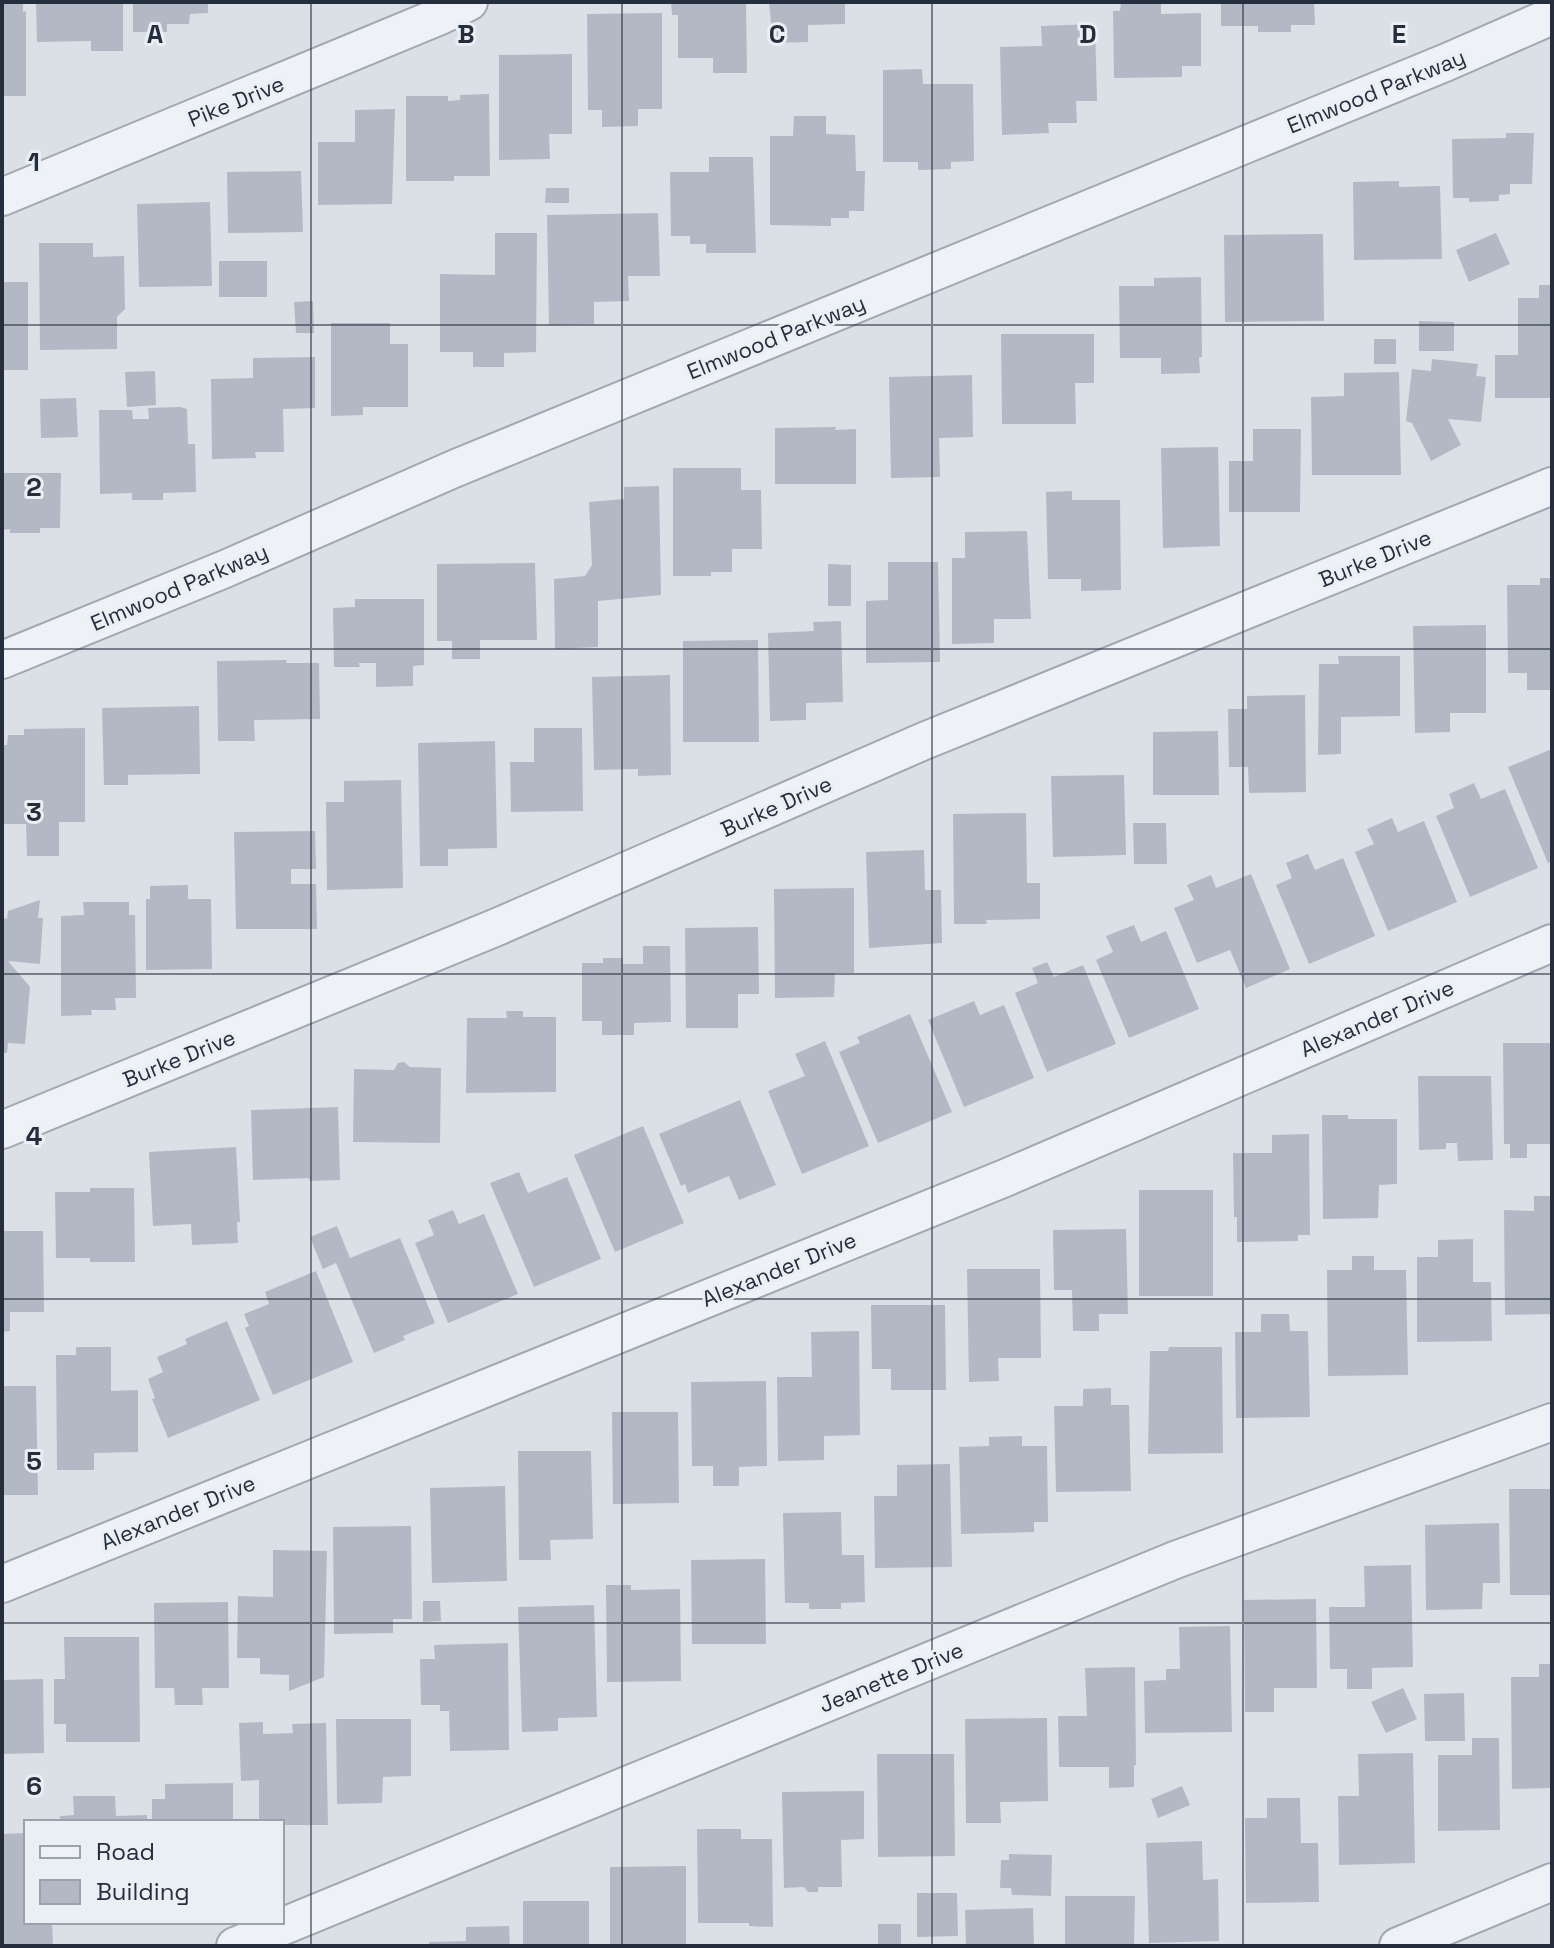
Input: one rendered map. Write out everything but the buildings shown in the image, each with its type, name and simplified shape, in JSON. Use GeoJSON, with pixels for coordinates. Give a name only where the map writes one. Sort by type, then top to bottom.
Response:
{"type":"FeatureCollection","features":[{"type":"Feature","properties":{"kind":"street","name":"Pike Drive"},"geometry":{"type":"LineString","coordinates":[[2,197],[469,2]]}},
{"type":"Feature","properties":{"kind":"street","name":"Elmwood Parkway"},"geometry":{"type":"LineString","coordinates":[[2,660],[225,569],[456,468],[1432,69],[1552,16]]}},
{"type":"Feature","properties":{"kind":"street","name":"Burke Drive"},"geometry":{"type":"LineString","coordinates":[[2,1130],[497,927],[924,741],[1552,486]]}},
{"type":"Feature","properties":{"kind":"street","name":"Alexander Drive"},"geometry":{"type":"LineString","coordinates":[[2,1584],[1005,1178],[1552,943]]}},
{"type":"Feature","properties":{"kind":"street","name":"Jeanette Drive"},"geometry":{"type":"LineString","coordinates":[[235,1946],[1175,1560],[1552,1422]]}},
{"type":"Feature","properties":{"kind":"street"},"geometry":{"type":"LineString","coordinates":[[1398,1946],[1552,1882]]}}]}
